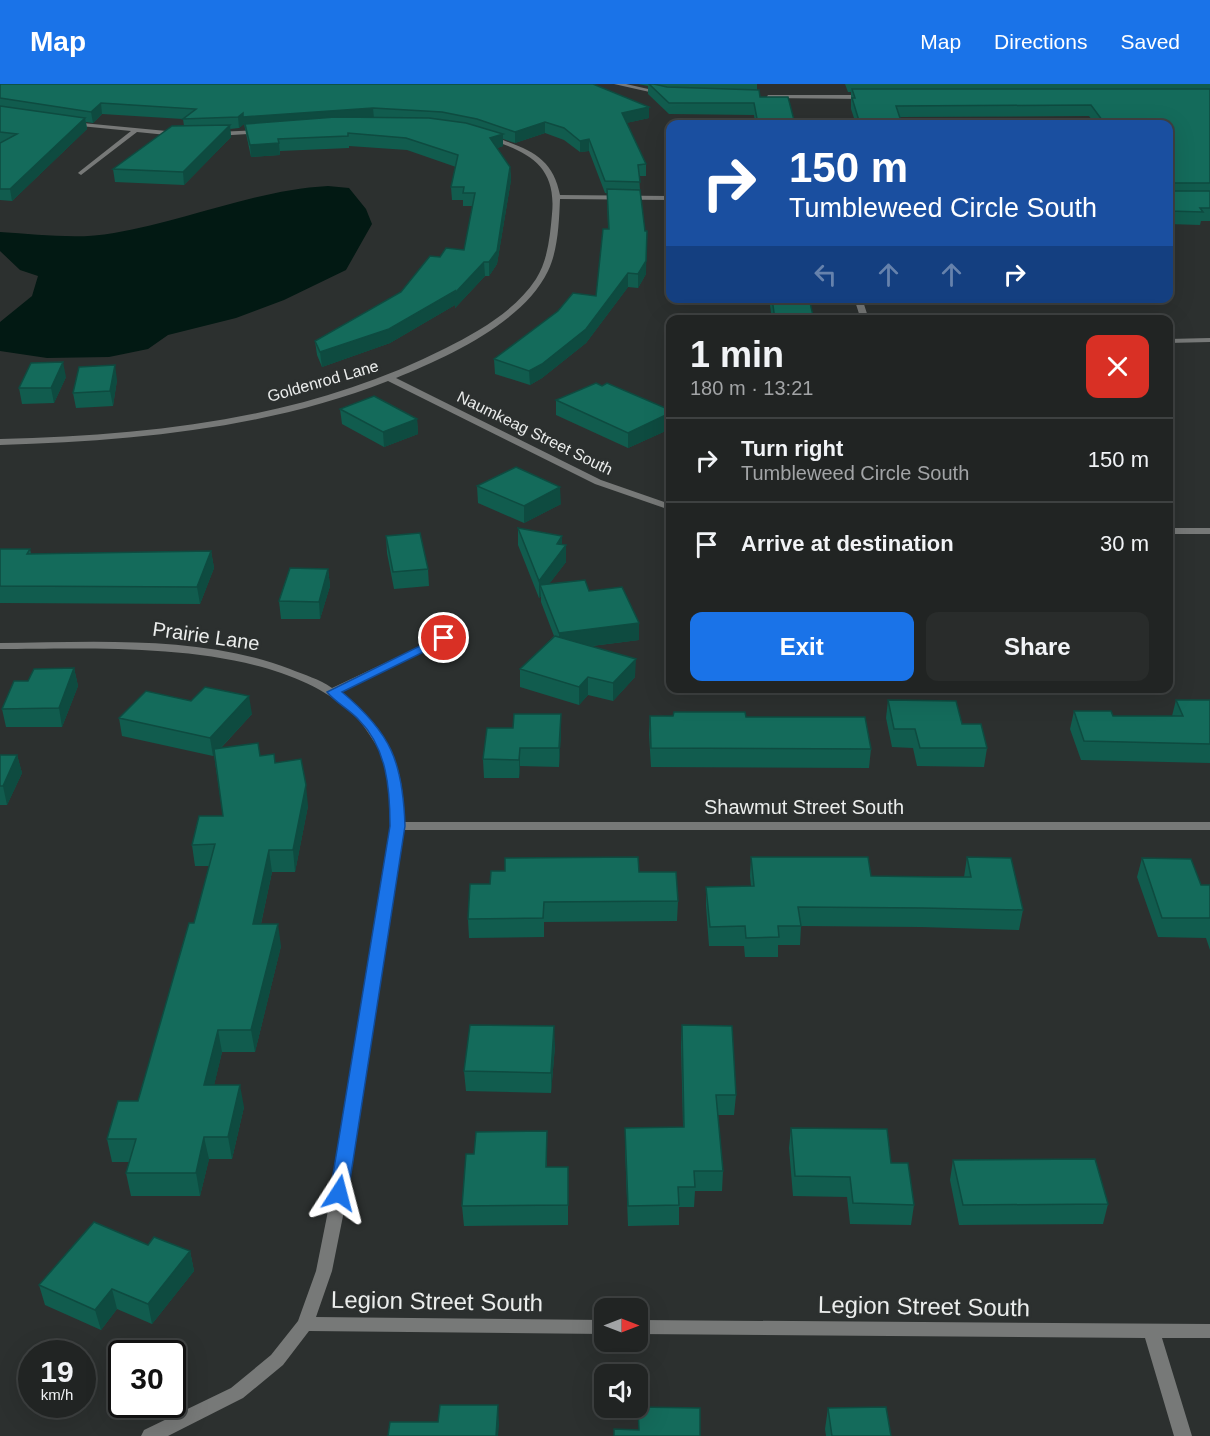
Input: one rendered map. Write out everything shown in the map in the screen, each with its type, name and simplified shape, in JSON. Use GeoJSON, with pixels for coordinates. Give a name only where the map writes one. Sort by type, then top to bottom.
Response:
{"type":"FeatureCollection","features":[{"type":"Feature","properties":{"kind":"street"},"geometry":{"type":"LineString","coordinates":[[617,84],[667,94]]}},
{"type":"Feature","properties":{"kind":"street"},"geometry":{"type":"LineString","coordinates":[[764,98],[798,94],[870,97]]}},
{"type":"Feature","properties":{"kind":"street"},"geometry":{"type":"LineString","coordinates":[[61,123],[134,132],[182,134]]}},
{"type":"Feature","properties":{"kind":"street"},"geometry":{"type":"LineString","coordinates":[[209,134],[268,131]]}},
{"type":"Feature","properties":{"kind":"street"},"geometry":{"type":"LineString","coordinates":[[81,173],[134,132]]}},
{"type":"Feature","properties":{"kind":"street"},"geometry":{"type":"LineString","coordinates":[[476,135],[503,142],[537,158],[547,167],[555,180],[557,197],[666,198]]}},
{"type":"Feature","properties":{"kind":"street","name":"Goldenrod Lane"},"geometry":{"type":"LineString","coordinates":[[0,441],[111,437],[212,424],[308,403],[390,378],[450,351],[483,331],[524,299],[538,282],[552,253],[557,197]]}},
{"type":"Feature","properties":{"kind":"street"},"geometry":{"type":"LineString","coordinates":[[1173,341],[1210,340]]}},
{"type":"Feature","properties":{"kind":"street","name":"Naumkeag Street South"},"geometry":{"type":"LineString","coordinates":[[390,378],[598,482],[666,506]]}},
{"type":"Feature","properties":{"kind":"street"},"geometry":{"type":"LineString","coordinates":[[1173,531],[1210,531]]}},
{"type":"Feature","properties":{"kind":"street"},"geometry":{"type":"LineString","coordinates":[[333,692],[444,638]]}},
{"type":"Feature","properties":{"kind":"street","name":"Prairie Lane"},"geometry":{"type":"LineString","coordinates":[[0,646],[138,646],[214,653],[278,668],[333,692],[365,718],[386,750],[397,785],[398,826],[335,1216],[324,1271],[305,1324],[277,1360],[237,1393],[150,1436]]}},
{"type":"Feature","properties":{"kind":"street","name":"Shawmut Street South"},"geometry":{"type":"LineString","coordinates":[[398,826],[1210,826]]}},
{"type":"Feature","properties":{"kind":"street","name":"Legion Street South"},"geometry":{"type":"LineString","coordinates":[[305,1324],[594,1327]]}},
{"type":"Feature","properties":{"kind":"street","name":"Legion Street South"},"geometry":{"type":"LineString","coordinates":[[648,1327],[1210,1331]]}},
{"type":"Feature","properties":{"kind":"street"},"geometry":{"type":"LineString","coordinates":[[1152,1332],[1183,1436]]}},
{"type":"Feature","properties":{"kind":"shaded area"},"geometry":{"type":"Polygon","coordinates":[[[328,186],[349,188],[366,209],[372,224],[346,270],[284,300],[236,318],[168,335],[148,349],[109,357],[47,358],[0,351],[0,322],[32,296],[38,276],[20,270],[0,251],[0,232],[57,236],[100,235],[141,228],[274,193],[328,186]]]}},
{"type":"Feature","properties":{"kind":"building"},"geometry":{"type":"Polygon","coordinates":[[[0,84],[593,84],[649,107],[622,113],[646,164],[638,165],[640,182],[605,181],[589,139],[580,141],[564,128],[545,122],[515,132],[477,119],[442,112],[373,108],[243,117],[243,113],[238,117],[183,119],[196,109],[101,103],[91,112],[0,98],[0,84]]]}},
{"type":"Feature","properties":{"kind":"building"},"geometry":{"type":"Polygon","coordinates":[[[649,84],[667,87],[759,90],[760,97],[788,97],[794,120],[757,120],[754,103],[669,103],[649,84]]]}},
{"type":"Feature","properties":{"kind":"building"},"geometry":{"type":"Polygon","coordinates":[[[852,89],[1210,89],[1210,183],[1173,183],[1173,120],[1102,120],[1091,105],[896,106],[901,120],[859,120],[852,98],[855,98],[852,89]]]}},
{"type":"Feature","properties":{"kind":"building"},"geometry":{"type":"Polygon","coordinates":[[[0,106],[85,118],[10,189],[0,189],[0,143],[17,134],[0,132],[0,106]]]}},
{"type":"Feature","properties":{"kind":"building"},"geometry":{"type":"Polygon","coordinates":[[[335,117],[429,118],[466,123],[503,134],[490,138],[510,167],[497,251],[489,262],[484,262],[454,294],[455,291],[389,329],[320,352],[315,341],[401,292],[430,256],[440,257],[446,248],[464,250],[475,193],[463,193],[464,187],[451,187],[458,155],[406,138],[348,133],[348,136],[278,139],[279,143],[250,145],[245,124],[335,117]]]}},
{"type":"Feature","properties":{"kind":"building"},"geometry":{"type":"Polygon","coordinates":[[[230,125],[183,172],[113,169],[172,126],[230,125]]]}},
{"type":"Feature","properties":{"kind":"building"},"geometry":{"type":"Polygon","coordinates":[[[607,189],[640,190],[645,231],[647,231],[646,261],[638,274],[628,273],[586,329],[542,364],[529,371],[494,359],[558,311],[573,293],[596,296],[603,229],[609,229],[607,189]]]}},
{"type":"Feature","properties":{"kind":"building"},"geometry":{"type":"Polygon","coordinates":[[[1173,191],[1210,191],[1210,208],[1200,208],[1203,212],[1173,211],[1173,191]]]}},
{"type":"Feature","properties":{"kind":"building"},"geometry":{"type":"Polygon","coordinates":[[[773,303],[810,303],[813,315],[774,315],[773,303]]]}},
{"type":"Feature","properties":{"kind":"building"},"geometry":{"type":"Polygon","coordinates":[[[63,362],[51,388],[19,388],[31,363],[63,362]]]}},
{"type":"Feature","properties":{"kind":"building"},"geometry":{"type":"Polygon","coordinates":[[[115,365],[110,391],[73,393],[79,367],[115,365]]]}},
{"type":"Feature","properties":{"kind":"building"},"geometry":{"type":"Polygon","coordinates":[[[596,383],[602,386],[607,383],[666,408],[666,415],[628,433],[556,400],[596,383]]]}},
{"type":"Feature","properties":{"kind":"building"},"geometry":{"type":"Polygon","coordinates":[[[374,396],[417,419],[383,432],[340,409],[374,396]]]}},
{"type":"Feature","properties":{"kind":"building"},"geometry":{"type":"Polygon","coordinates":[[[516,467],[560,487],[524,506],[477,486],[516,467]]]}},
{"type":"Feature","properties":{"kind":"building"},"geometry":{"type":"Polygon","coordinates":[[[518,528],[562,536],[557,544],[566,545],[539,581],[518,528]]]}},
{"type":"Feature","properties":{"kind":"building"},"geometry":{"type":"Polygon","coordinates":[[[420,533],[428,569],[393,572],[386,536],[420,533]]]}},
{"type":"Feature","properties":{"kind":"building"},"geometry":{"type":"Polygon","coordinates":[[[0,549],[30,549],[27,554],[211,551],[197,587],[0,586],[0,549]]]}},
{"type":"Feature","properties":{"kind":"building"},"geometry":{"type":"Polygon","coordinates":[[[290,568],[328,569],[319,602],[279,601],[290,568]]]}},
{"type":"Feature","properties":{"kind":"building"},"geometry":{"type":"Polygon","coordinates":[[[585,580],[589,591],[622,587],[639,623],[559,633],[540,585],[585,580]]]}},
{"type":"Feature","properties":{"kind":"building"},"geometry":{"type":"Polygon","coordinates":[[[555,636],[636,659],[613,683],[588,677],[579,687],[520,669],[555,636]]]}},
{"type":"Feature","properties":{"kind":"building"},"geometry":{"type":"Polygon","coordinates":[[[74,668],[59,708],[2,709],[14,681],[28,681],[34,669],[74,668]]]}},
{"type":"Feature","properties":{"kind":"building"},"geometry":{"type":"Polygon","coordinates":[[[205,687],[249,696],[210,738],[119,718],[146,691],[191,701],[205,687]]]}},
{"type":"Feature","properties":{"kind":"building"},"geometry":{"type":"Polygon","coordinates":[[[888,700],[956,701],[962,724],[981,724],[987,748],[920,748],[915,729],[894,729],[888,700]]]}},
{"type":"Feature","properties":{"kind":"building"},"geometry":{"type":"Polygon","coordinates":[[[1176,700],[1210,700],[1210,744],[1084,741],[1074,711],[1111,711],[1113,716],[1183,716],[1176,700]]]}},
{"type":"Feature","properties":{"kind":"building"},"geometry":{"type":"Polygon","coordinates":[[[674,712],[745,712],[746,717],[865,717],[871,749],[651,748],[650,716],[673,716],[674,712]]]}},
{"type":"Feature","properties":{"kind":"building"},"geometry":{"type":"Polygon","coordinates":[[[514,714],[561,714],[559,748],[520,748],[519,760],[483,759],[487,728],[513,728],[514,714]]]}},
{"type":"Feature","properties":{"kind":"building"},"geometry":{"type":"Polygon","coordinates":[[[258,743],[260,756],[274,754],[275,763],[301,759],[306,785],[293,850],[269,850],[253,924],[278,924],[251,1030],[218,1030],[204,1085],[240,1085],[228,1137],[204,1137],[196,1173],[126,1173],[136,1139],[107,1139],[118,1101],[138,1101],[189,923],[194,923],[215,844],[192,845],[199,816],[223,816],[214,749],[258,743]]]}},
{"type":"Feature","properties":{"kind":"building"},"geometry":{"type":"Polygon","coordinates":[[[0,755],[17,755],[3,786],[0,786],[0,755]]]}},
{"type":"Feature","properties":{"kind":"building"},"geometry":{"type":"Polygon","coordinates":[[[638,857],[639,872],[676,872],[678,901],[544,902],[543,918],[468,919],[470,884],[490,884],[491,871],[505,871],[505,858],[638,857]]]}},
{"type":"Feature","properties":{"kind":"building"},"geometry":{"type":"Polygon","coordinates":[[[751,857],[868,857],[871,876],[937,877],[971,877],[967,857],[1011,858],[1023,910],[798,907],[801,926],[778,926],[779,937],[746,938],[745,926],[710,927],[706,887],[754,886],[751,857]]]}},
{"type":"Feature","properties":{"kind":"building"},"geometry":{"type":"Polygon","coordinates":[[[1142,858],[1191,859],[1201,885],[1210,885],[1210,918],[1162,918],[1142,858]]]}},
{"type":"Feature","properties":{"kind":"building"},"geometry":{"type":"Polygon","coordinates":[[[470,1025],[554,1026],[551,1073],[464,1071],[470,1025]]]}},
{"type":"Feature","properties":{"kind":"building"},"geometry":{"type":"Polygon","coordinates":[[[682,1025],[732,1026],[736,1095],[716,1095],[723,1171],[694,1171],[695,1187],[678,1187],[679,1205],[628,1206],[625,1128],[684,1127],[682,1025]]]}},
{"type":"Feature","properties":{"kind":"building"},"geometry":{"type":"Polygon","coordinates":[[[791,1128],[887,1129],[891,1163],[908,1163],[914,1205],[853,1203],[850,1177],[795,1176],[791,1128]]]}},
{"type":"Feature","properties":{"kind":"building"},"geometry":{"type":"Polygon","coordinates":[[[547,1131],[546,1167],[568,1167],[568,1205],[462,1206],[466,1154],[474,1154],[476,1132],[547,1131]]]}},
{"type":"Feature","properties":{"kind":"building"},"geometry":{"type":"Polygon","coordinates":[[[1095,1159],[1108,1204],[963,1205],[953,1160],[1095,1159]]]}},
{"type":"Feature","properties":{"kind":"building"},"geometry":{"type":"Polygon","coordinates":[[[94,1222],[148,1245],[154,1237],[190,1251],[148,1304],[112,1289],[95,1310],[39,1285],[94,1222]]]}},
{"type":"Feature","properties":{"kind":"building"},"geometry":{"type":"Polygon","coordinates":[[[440,1405],[498,1405],[496,1436],[388,1436],[390,1422],[438,1422],[440,1405]]]}},
{"type":"Feature","properties":{"kind":"building"},"geometry":{"type":"Polygon","coordinates":[[[648,1407],[700,1408],[700,1436],[614,1436],[614,1429],[639,1430],[638,1418],[648,1418],[648,1407]]]}},
{"type":"Feature","properties":{"kind":"building"},"geometry":{"type":"Polygon","coordinates":[[[886,1407],[891,1436],[832,1436],[828,1408],[886,1407]]]}},
{"type":"Feature","properties":{"kind":"route"},"geometry":{"type":"LineString","coordinates":[[339,1193],[398,826],[397,785],[386,750],[365,718],[333,692],[444,638]]}}]}
